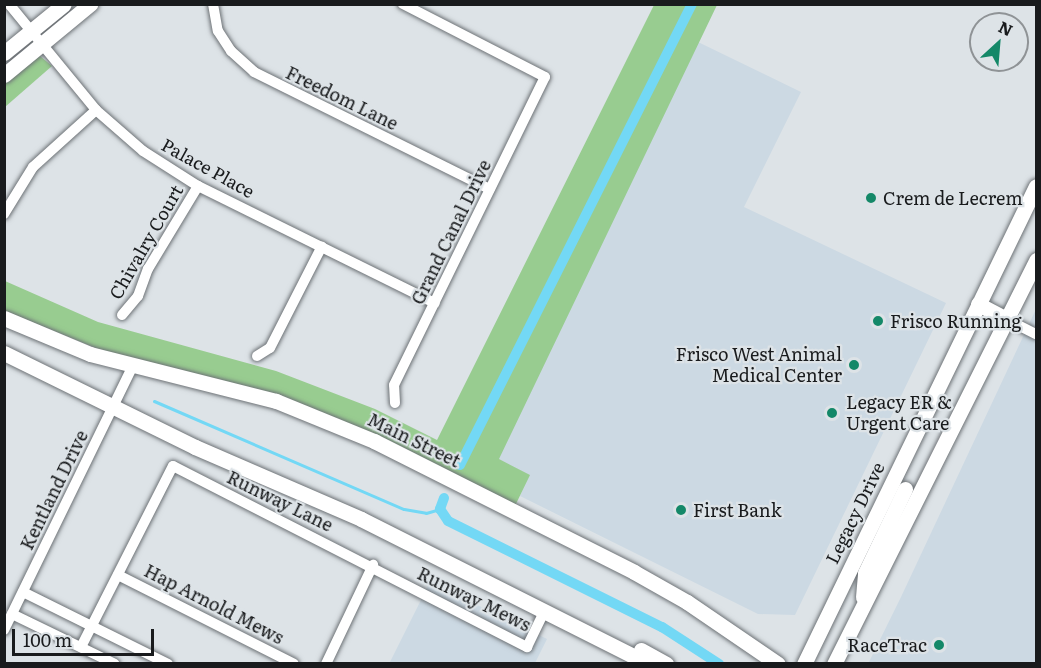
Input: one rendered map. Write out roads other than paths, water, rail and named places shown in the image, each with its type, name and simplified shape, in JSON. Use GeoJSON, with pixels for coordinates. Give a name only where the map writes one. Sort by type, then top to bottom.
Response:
{"type":"FeatureCollection","features":[{"type":"Feature","properties":{"kind":"main road"},"geometry":{"type":"LineString","coordinates":[[4,53],[64,4]]}},
{"type":"Feature","properties":{"kind":"main road"},"geometry":{"type":"LineString","coordinates":[[4,75],[42,46],[90,4]]}},
{"type":"Feature","properties":{"kind":"main road","name":"Legacy Drive"},"geometry":{"type":"LineString","coordinates":[[804,663],[898,485],[978,304],[1036,186]]}},
{"type":"Feature","properties":{"kind":"main road"},"geometry":{"type":"LineString","coordinates":[[834,663],[1008,320],[1036,260]]}},
{"type":"Feature","properties":{"kind":"main road"},"geometry":{"type":"LineString","coordinates":[[978,304],[1008,320]]}},
{"type":"Feature","properties":{"kind":"main road","name":"Main Street"},"geometry":{"type":"LineString","coordinates":[[4,318],[70,347],[276,401],[374,441],[634,572],[687,602],[778,663]]}},
{"type":"Feature","properties":{"kind":"main road"},"geometry":{"type":"LineString","coordinates":[[4,353],[205,452],[361,519],[649,663]]}},
{"type":"Feature","properties":{"kind":"main road"},"geometry":{"type":"LineString","coordinates":[[862,609],[865,573],[898,485],[919,496]]}},
{"type":"Feature","properties":{"kind":"main road"},"geometry":{"type":"LineString","coordinates":[[595,635],[624,641],[666,663]]}},
{"type":"Feature","properties":{"kind":"street","name":"Palace Place"},"geometry":{"type":"LineString","coordinates":[[9,4],[96,110],[143,151],[198,186],[435,303]]}},
{"type":"Feature","properties":{"kind":"street","name":"Freedom Lane"},"geometry":{"type":"LineString","coordinates":[[213,4],[218,31],[231,51],[254,72],[490,189]]}},
{"type":"Feature","properties":{"kind":"street","name":"Grand Canal Drive"},"geometry":{"type":"LineString","coordinates":[[395,403],[394,385],[545,77],[403,4]]}},
{"type":"Feature","properties":{"kind":"street"},"geometry":{"type":"LineString","coordinates":[[4,214],[33,167],[96,110]]}},
{"type":"Feature","properties":{"kind":"street","name":"Chivalry Court"},"geometry":{"type":"LineString","coordinates":[[122,315],[138,296],[148,269],[198,186]]}},
{"type":"Feature","properties":{"kind":"street"},"geometry":{"type":"LineString","coordinates":[[257,356],[270,348],[322,246]]}},
{"type":"Feature","properties":{"kind":"street"},"geometry":{"type":"LineString","coordinates":[[1008,320],[1036,334]]}},
{"type":"Feature","properties":{"kind":"street","name":"Kentland Drive"},"geometry":{"type":"LineString","coordinates":[[4,630],[134,364]]}},
{"type":"Feature","properties":{"kind":"street","name":"Runway Lane"},"geometry":{"type":"LineString","coordinates":[[118,575],[173,466],[373,565]]}},
{"type":"Feature","properties":{"kind":"street"},"geometry":{"type":"LineString","coordinates":[[326,663],[373,565]]}},
{"type":"Feature","properties":{"kind":"street","name":"Runway Mews"},"geometry":{"type":"LineString","coordinates":[[373,565],[429,599],[527,647],[545,610]]}},
{"type":"Feature","properties":{"kind":"street"},"geometry":{"type":"LineString","coordinates":[[81,647],[118,575]]}},
{"type":"Feature","properties":{"kind":"street","name":"Hap Arnold Mews"},"geometry":{"type":"LineString","coordinates":[[118,575],[294,663]]}},
{"type":"Feature","properties":{"kind":"street"},"geometry":{"type":"LineString","coordinates":[[23,592],[168,663]]}},
{"type":"Feature","properties":{"kind":"street"},"geometry":{"type":"LineString","coordinates":[[12,614],[115,663]]}},
{"type":"Feature","properties":{"kind":"waterway"},"geometry":{"type":"LineString","coordinates":[[460,465],[692,4]]}},
{"type":"Feature","properties":{"kind":"waterway"},"geometry":{"type":"LineString","coordinates":[[154,401],[404,509],[426,513],[440,509]]}},
{"type":"Feature","properties":{"kind":"waterway"},"geometry":{"type":"LineString","coordinates":[[444,498],[440,509],[448,521],[662,627],[719,664]]}},
{"type":"Feature","properties":{"kind":"place","name":"Crem de Lecrem"},"geometry":{"type":"Point","coordinates":[871,198]}},
{"type":"Feature","properties":{"kind":"place","name":"Frisco Running"},"geometry":{"type":"Point","coordinates":[878,321]}},
{"type":"Feature","properties":{"kind":"place","name":"Frisco West Animal Medical Center"},"geometry":{"type":"Point","coordinates":[854,365]}},
{"type":"Feature","properties":{"kind":"place","name":"Legacy ER & Urgent Care"},"geometry":{"type":"Point","coordinates":[832,413]}},
{"type":"Feature","properties":{"kind":"place","name":"First Bank"},"geometry":{"type":"Point","coordinates":[681,510]}},
{"type":"Feature","properties":{"kind":"place","name":"RaceTrac"},"geometry":{"type":"Point","coordinates":[939,645]}}]}
